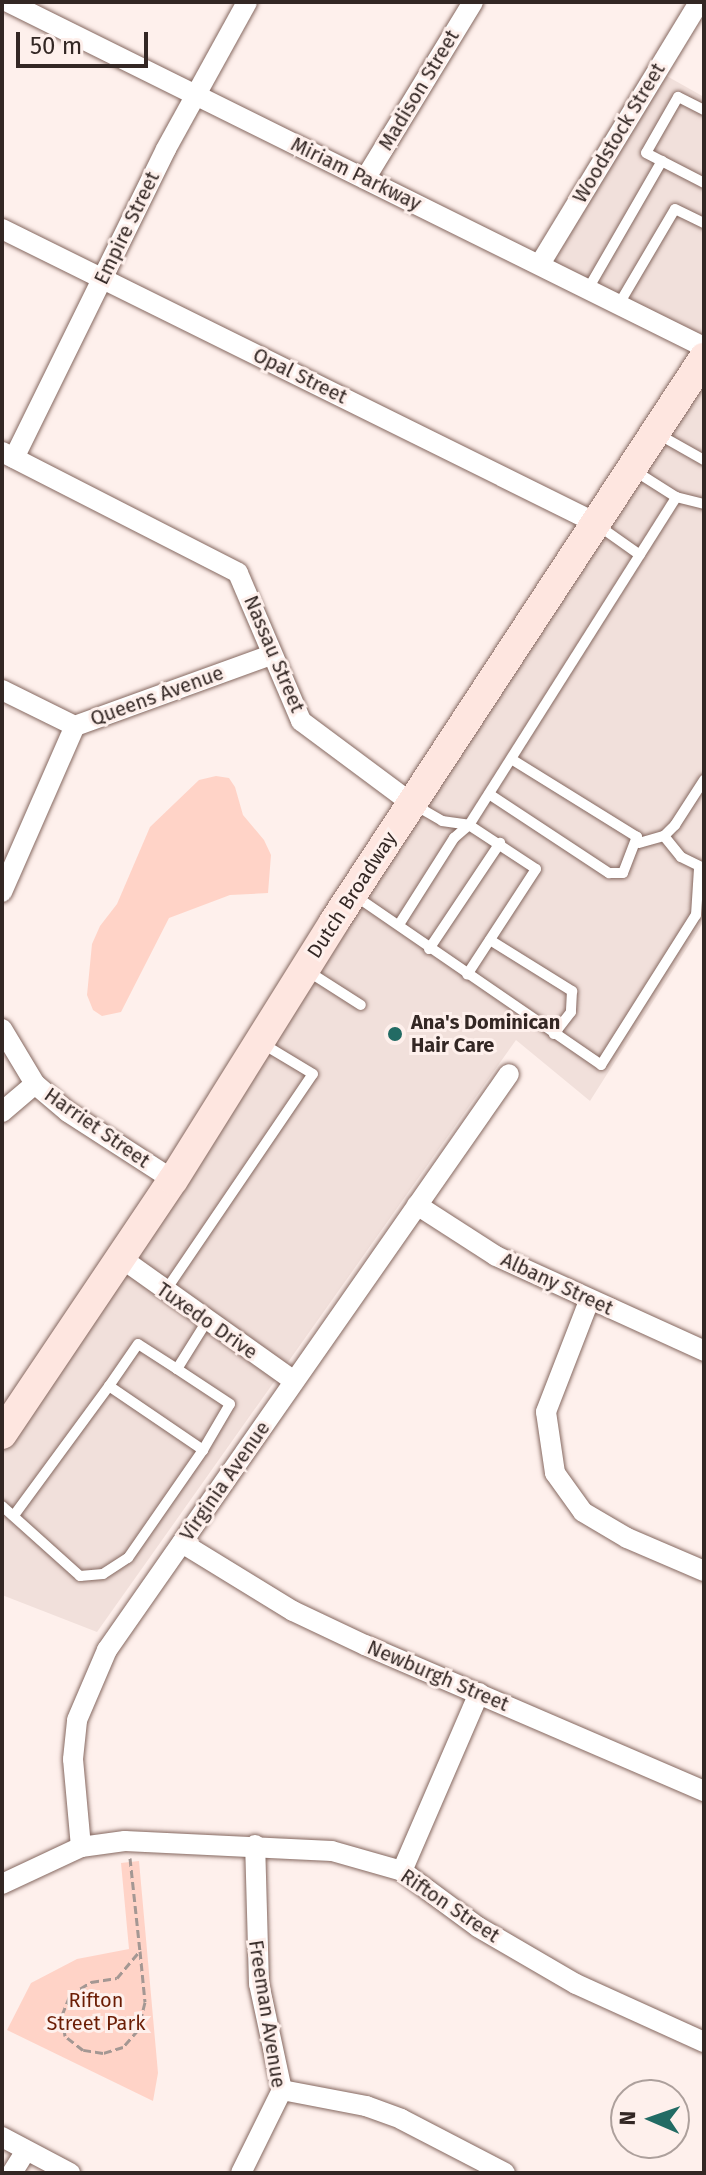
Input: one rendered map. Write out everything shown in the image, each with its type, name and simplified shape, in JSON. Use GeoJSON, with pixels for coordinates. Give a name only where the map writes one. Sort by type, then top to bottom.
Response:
{"type":"FeatureCollection","features":[{"type":"Feature","properties":{"kind":"main road","name":"Dutch Broadway"},"geometry":{"type":"LineString","coordinates":[[2,1434],[173,1180],[352,894],[634,471],[704,358]]}},
{"type":"Feature","properties":{"kind":"street","name":"Empire Street"},"geometry":{"type":"LineString","coordinates":[[8,455],[195,95],[247,2]]}},
{"type":"Feature","properties":{"kind":"street","name":"Madison Street"},"geometry":{"type":"LineString","coordinates":[[365,179],[473,2]]}},
{"type":"Feature","properties":{"kind":"street","name":"Woodstock Street"},"geometry":{"type":"LineString","coordinates":[[540,264],[699,2]]}},
{"type":"Feature","properties":{"kind":"street","name":"Miriam Parkway"},"geometry":{"type":"LineString","coordinates":[[15,4],[704,347]]}},
{"type":"Feature","properties":{"kind":"street","name":"Opal Street"},"geometry":{"type":"LineString","coordinates":[[2,229],[598,524]]}},
{"type":"Feature","properties":{"kind":"street","name":"Nassau Street"},"geometry":{"type":"LineString","coordinates":[[8,455],[233,569],[250,595],[271,655],[301,721],[411,803]]}},
{"type":"Feature","properties":{"kind":"street","name":"Queens Avenue"},"geometry":{"type":"LineString","coordinates":[[2,690],[75,726],[271,655]]}},
{"type":"Feature","properties":{"kind":"street"},"geometry":{"type":"LineString","coordinates":[[2,892],[75,726]]}},
{"type":"Feature","properties":{"kind":"street","name":"Harriet Street"},"geometry":{"type":"LineString","coordinates":[[2,1029],[35,1084],[68,1112],[173,1180]]}},
{"type":"Feature","properties":{"kind":"street","name":"Virginia Avenue"},"geometry":{"type":"LineString","coordinates":[[81,1847],[73,1759],[85,1692],[107,1650],[509,1074]]}},
{"type":"Feature","properties":{"kind":"street"},"geometry":{"type":"LineString","coordinates":[[2,1112],[35,1084]]}},
{"type":"Feature","properties":{"kind":"street","name":"Albany Street"},"geometry":{"type":"LineString","coordinates":[[417,1205],[496,1256],[704,1351]]}},
{"type":"Feature","properties":{"kind":"street","name":"Tuxedo Drive"},"geometry":{"type":"LineString","coordinates":[[121,1258],[294,1381]]}},
{"type":"Feature","properties":{"kind":"street"},"geometry":{"type":"LineString","coordinates":[[589,1301],[546,1412],[555,1473],[583,1512],[627,1538],[704,1571]]}},
{"type":"Feature","properties":{"kind":"street","name":"Newburgh Street"},"geometry":{"type":"LineString","coordinates":[[182,1543],[293,1611],[704,1791]]}},
{"type":"Feature","properties":{"kind":"street"},"geometry":{"type":"LineString","coordinates":[[402,1871],[479,1693]]}},
{"type":"Feature","properties":{"kind":"street","name":"Rifton Street"},"geometry":{"type":"LineString","coordinates":[[81,1847],[140,1840],[255,1845],[332,1851],[402,1871],[478,1927],[576,1984],[704,2042]]}},
{"type":"Feature","properties":{"kind":"street","name":"Freeman Avenue"},"geometry":{"type":"LineString","coordinates":[[241,2173],[282,2090],[259,1984],[255,1845]]}},
{"type":"Feature","properties":{"kind":"street"},"geometry":{"type":"LineString","coordinates":[[2,1884],[81,1847]]}},
{"type":"Feature","properties":{"kind":"street"},"geometry":{"type":"LineString","coordinates":[[282,2090],[401,2119],[505,2173]]}},
{"type":"Feature","properties":{"kind":"street"},"geometry":{"type":"LineString","coordinates":[[2,2137],[70,2173]]}},
{"type":"Feature","properties":{"kind":"street"},"geometry":{"type":"LineString","coordinates":[[12,2173],[26,2151]]}},
{"type":"Feature","properties":{"kind":"lane"},"geometry":{"type":"LineString","coordinates":[[704,110],[678,97],[646,153],[704,183]]}},
{"type":"Feature","properties":{"kind":"lane"},"geometry":{"type":"LineString","coordinates":[[588,289],[662,161]]}},
{"type":"Feature","properties":{"kind":"lane"},"geometry":{"type":"LineString","coordinates":[[619,304],[675,209],[704,223]]}},
{"type":"Feature","properties":{"kind":"lane"},"geometry":{"type":"LineString","coordinates":[[658,434],[704,460]]}},
{"type":"Feature","properties":{"kind":"lane"},"geometry":{"type":"LineString","coordinates":[[634,471],[676,497],[704,504]]}},
{"type":"Feature","properties":{"kind":"lane"},"geometry":{"type":"LineString","coordinates":[[400,923],[454,838],[469,825],[676,497]]}},
{"type":"Feature","properties":{"kind":"lane"},"geometry":{"type":"LineString","coordinates":[[598,524],[640,555]]}},
{"type":"Feature","properties":{"kind":"lane"},"geometry":{"type":"LineString","coordinates":[[511,759],[639,843]]}},
{"type":"Feature","properties":{"kind":"lane"},"geometry":{"type":"LineString","coordinates":[[489,794],[609,873],[623,873],[639,843],[664,836],[704,780]]}},
{"type":"Feature","properties":{"kind":"lane"},"geometry":{"type":"LineString","coordinates":[[411,803],[442,821],[469,825],[536,869],[467,975]]}},
{"type":"Feature","properties":{"kind":"lane"},"geometry":{"type":"LineString","coordinates":[[352,894],[400,923],[429,949],[601,1065],[696,915],[702,868],[664,836]]}},
{"type":"Feature","properties":{"kind":"lane"},"geometry":{"type":"LineString","coordinates":[[429,949],[500,843]]}},
{"type":"Feature","properties":{"kind":"lane"},"geometry":{"type":"LineString","coordinates":[[490,940],[572,991],[571,1012],[554,1034]]}},
{"type":"Feature","properties":{"kind":"lane"},"geometry":{"type":"LineString","coordinates":[[304,969],[361,1005]]}},
{"type":"Feature","properties":{"kind":"lane"},"geometry":{"type":"LineString","coordinates":[[165,1292],[313,1074],[259,1042]]}},
{"type":"Feature","properties":{"kind":"lane"},"geometry":{"type":"LineString","coordinates":[[177,1369],[207,1321]]}},
{"type":"Feature","properties":{"kind":"lane"},"geometry":{"type":"LineString","coordinates":[[2,1506],[15,1514],[80,1576],[103,1574],[128,1558],[203,1450],[230,1404],[138,1344],[15,1514]]}},
{"type":"Feature","properties":{"kind":"lane"},"geometry":{"type":"LineString","coordinates":[[109,1386],[203,1450]]}},
{"type":"Feature","properties":{"kind":"path"},"geometry":{"type":"LineString","coordinates":[[130,1858],[140,1951],[145,2002],[138,2030],[123,2047],[103,2053],[83,2050],[65,2036],[62,2015],[70,1995],[91,1982],[117,1978],[140,1951]]}},
{"type":"Feature","properties":{"kind":"shaded area"},"geometry":{"type":"Polygon","coordinates":[[[665,75],[704,97],[704,344],[551,260],[665,75]]]}},
{"type":"Feature","properties":{"kind":"shaded area"},"geometry":{"type":"Polygon","coordinates":[[[704,368],[704,921],[590,1101],[516,1040],[97,1632],[2,1595],[2,1442],[704,368]]]}},
{"type":"Feature","properties":{"kind":"green space"},"geometry":{"type":"Polygon","coordinates":[[[216,776],[229,778],[235,787],[243,815],[264,840],[271,855],[268,893],[230,895],[169,918],[121,1012],[102,1016],[93,1010],[87,995],[92,944],[100,926],[117,904],[150,827],[199,780],[216,776]]]}},
{"type":"Feature","properties":{"kind":"green space","name":"Rifton Street Park"},"geometry":{"type":"Polygon","coordinates":[[[139,1861],[158,2073],[153,2101],[7,2030],[31,1983],[77,1959],[129,1949],[121,1863],[139,1861]]]}},
{"type":"Feature","properties":{"kind":"place","name":"Ana's Dominican Hair Care"},"geometry":{"type":"Point","coordinates":[395,1034]}}]}
